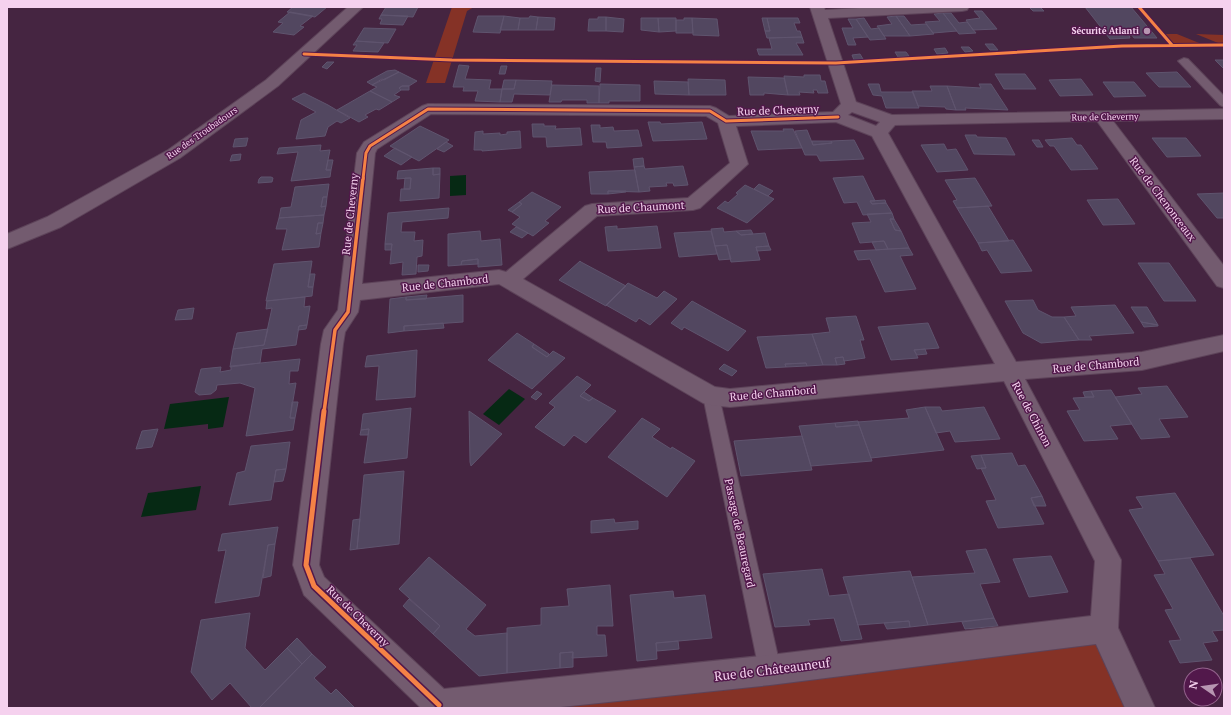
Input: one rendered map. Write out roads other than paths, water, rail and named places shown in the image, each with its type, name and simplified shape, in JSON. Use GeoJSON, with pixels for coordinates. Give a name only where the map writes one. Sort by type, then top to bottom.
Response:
{"type":"FeatureCollection","features":[{"type":"Feature","properties":{"kind":"street","name":"Rue des Troubadours"},"geometry":{"type":"LineString","coordinates":[[7,242],[54,222],[174,154],[272,83],[356,7]]}},
{"type":"Feature","properties":{"kind":"street"},"geometry":{"type":"LineString","coordinates":[[844,111],[818,11],[962,7]]}},
{"type":"Feature","properties":{"kind":"street","name":"Rue de Cheverny"},"geometry":{"type":"LineString","coordinates":[[439,707],[314,586],[306,565],[332,344],[335,330],[348,312],[352,293],[366,153],[370,146],[428,109],[710,111],[726,121],[844,111],[885,126],[1102,117],[1224,114]]}},
{"type":"Feature","properties":{"kind":"street","name":"Rue de Chenonceaux"},"geometry":{"type":"LineString","coordinates":[[1102,117],[1224,281]]}},
{"type":"Feature","properties":{"kind":"street","name":"Rue de Chaumont"},"geometry":{"type":"LineString","coordinates":[[509,280],[592,210],[693,204],[739,164],[726,121]]}},
{"type":"Feature","properties":{"kind":"street","name":"Rue de Chinon"},"geometry":{"type":"LineString","coordinates":[[885,126],[1010,372],[1108,560],[1104,629],[1140,708]]}},
{"type":"Feature","properties":{"kind":"street","name":"Rue de Chambord"},"geometry":{"type":"LineString","coordinates":[[352,293],[499,277],[509,280],[711,396],[730,398],[1142,361],[1224,343]]}},
{"type":"Feature","properties":{"kind":"street","name":"Rue de Châteauneuf"},"geometry":{"type":"LineString","coordinates":[[439,707],[770,670],[1104,629]]}},
{"type":"Feature","properties":{"kind":"lane"},"geometry":{"type":"LineString","coordinates":[[1184,61],[1224,103]]}},
{"type":"Feature","properties":{"kind":"lane","name":"Passage de Beauregard"},"geometry":{"type":"LineString","coordinates":[[711,396],[770,670]]}},
{"type":"Feature","properties":{"kind":"place","name":"Sécurité Atlanti"},"geometry":{"type":"Point","coordinates":[1147,31]}}]}
